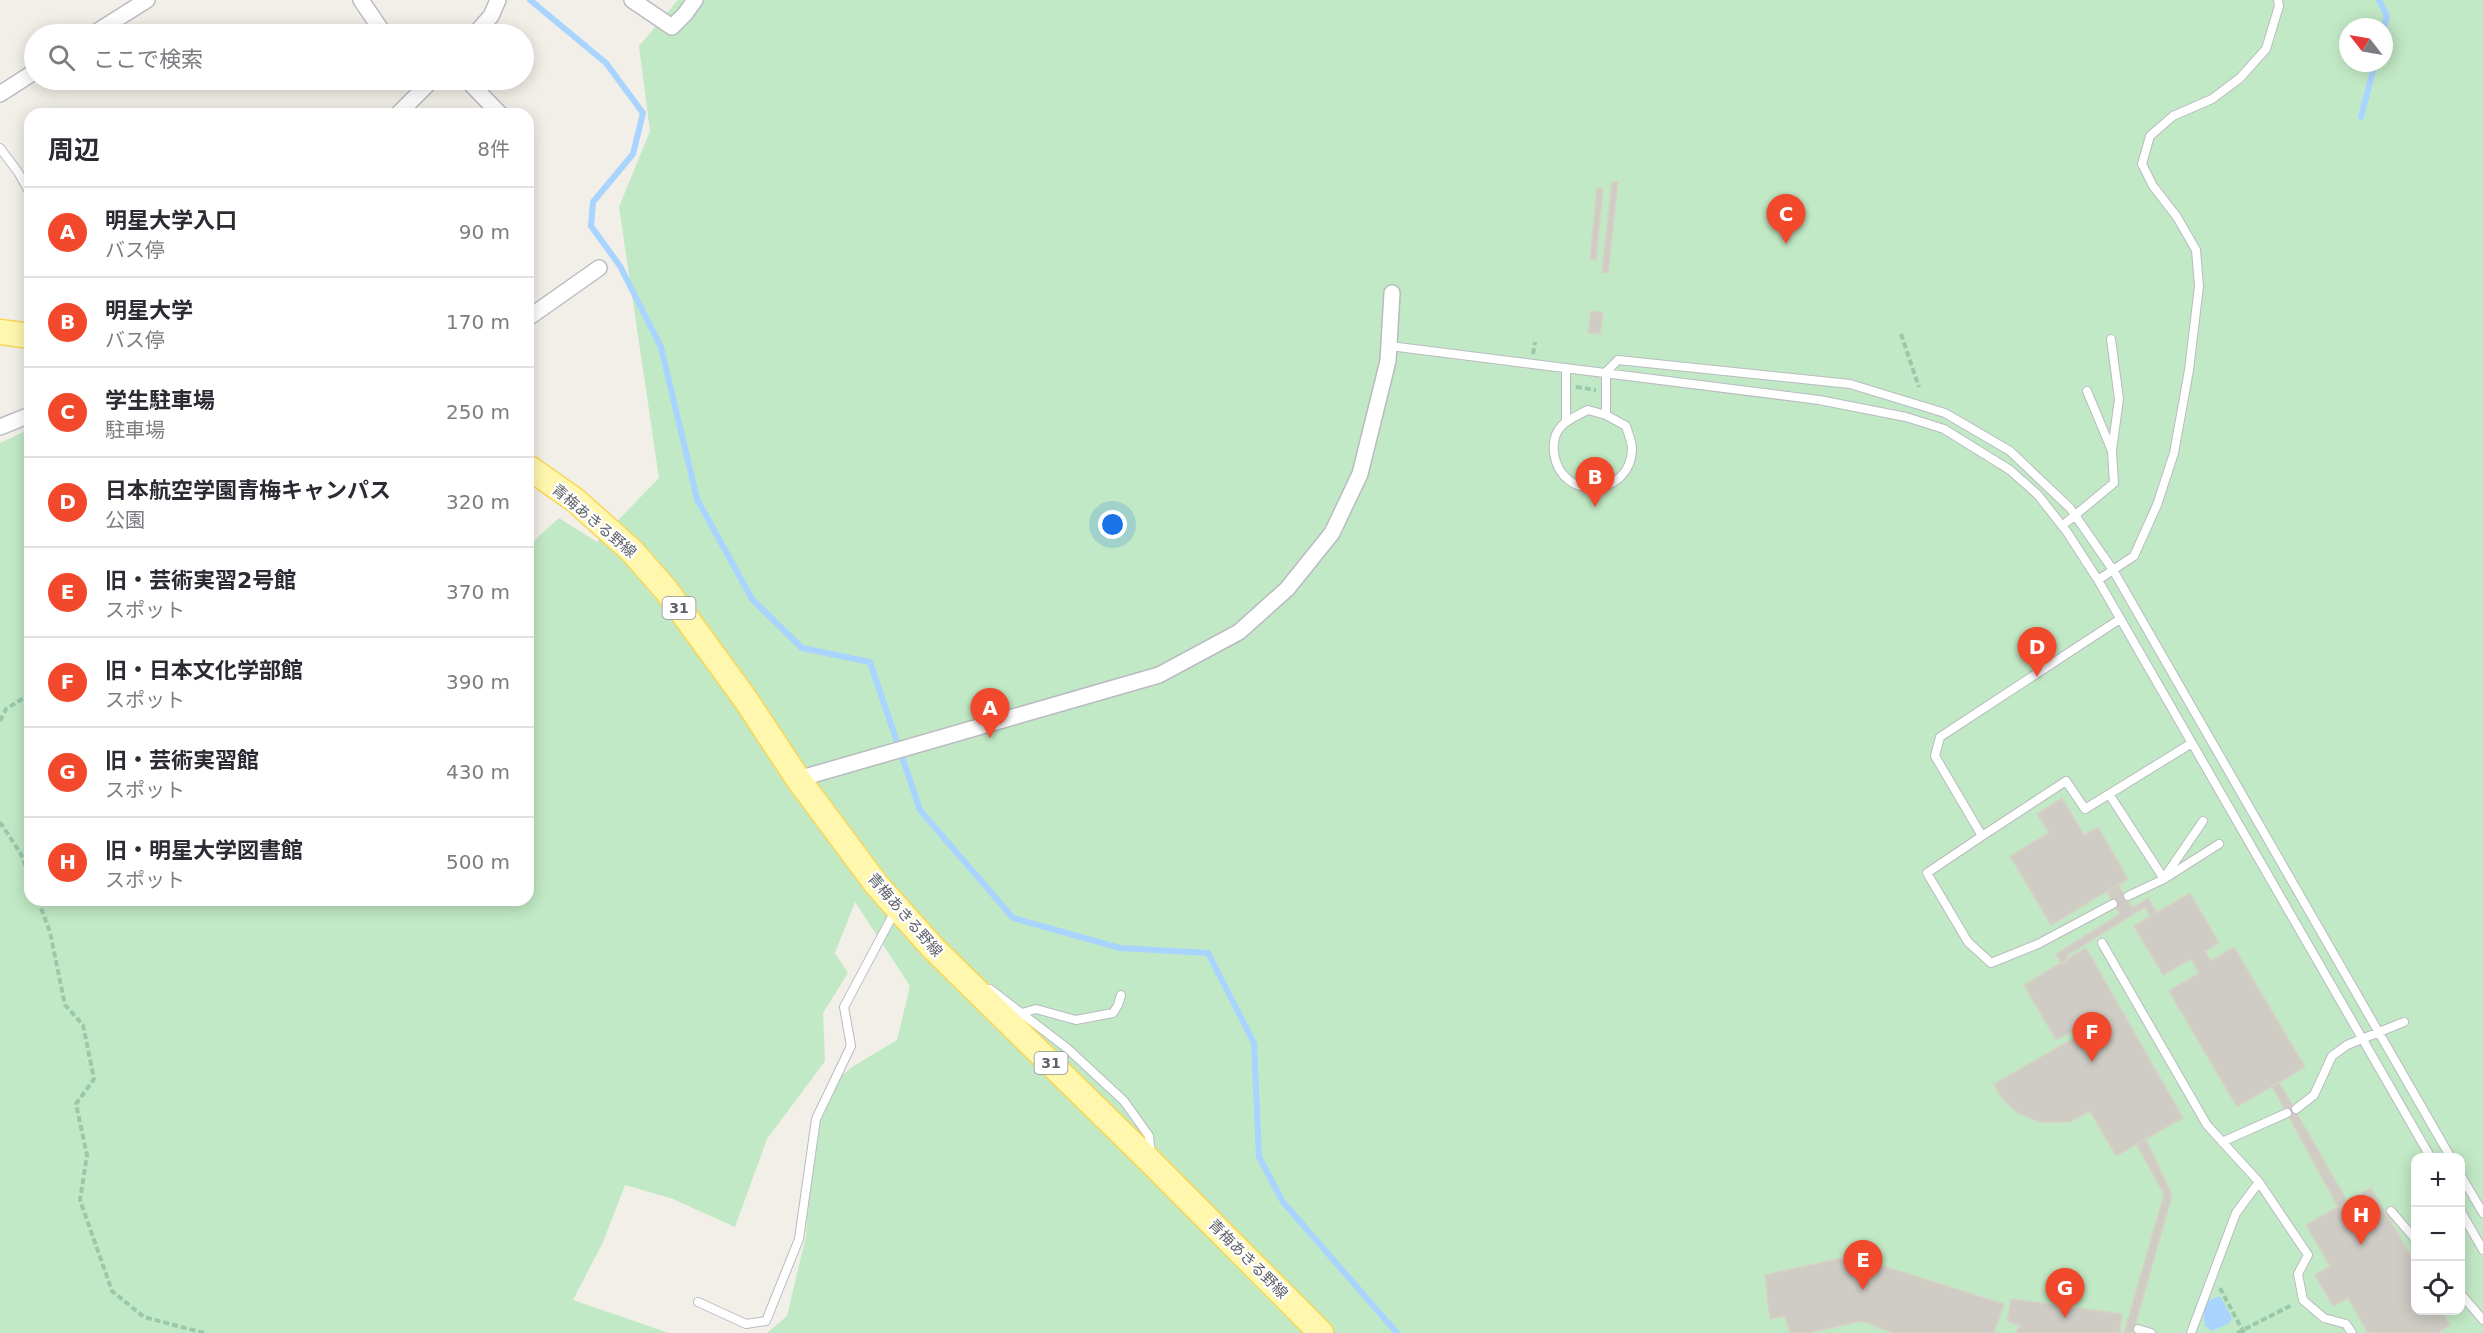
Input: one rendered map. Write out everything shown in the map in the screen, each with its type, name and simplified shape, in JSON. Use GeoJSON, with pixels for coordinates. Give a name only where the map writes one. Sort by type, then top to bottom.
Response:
{"type":"FeatureCollection","features":[{"type":"Feature","properties":{"kind":"main road"},"geometry":{"type":"LineString","coordinates":[[0,332],[24,335]]}},
{"type":"Feature","properties":{"kind":"main road","name":"青梅あきる野線"},"geometry":{"type":"LineString","coordinates":[[534,471],[575,500],[646,566],[746,700],[798,779],[876,884],[933,948],[1321,1333]]}},
{"type":"Feature","properties":{"kind":"street"},"geometry":{"type":"LineString","coordinates":[[109,24],[147,0]]}},
{"type":"Feature","properties":{"kind":"street"},"geometry":{"type":"LineString","coordinates":[[361,0],[377,24]]}},
{"type":"Feature","properties":{"kind":"street"},"geometry":{"type":"LineString","coordinates":[[484,24],[491,16],[498,0]]}},
{"type":"Feature","properties":{"kind":"street"},"geometry":{"type":"LineString","coordinates":[[632,0],[672,27],[695,0]]}},
{"type":"Feature","properties":{"kind":"street"},"geometry":{"type":"LineString","coordinates":[[0,94],[24,78]]}},
{"type":"Feature","properties":{"kind":"street"},"geometry":{"type":"LineString","coordinates":[[403,108],[419,90]]}},
{"type":"Feature","properties":{"kind":"street"},"geometry":{"type":"LineString","coordinates":[[477,90],[494,108]]}},
{"type":"Feature","properties":{"kind":"street"},"geometry":{"type":"LineString","coordinates":[[534,314],[599,268]]}},
{"type":"Feature","properties":{"kind":"street"},"geometry":{"type":"LineString","coordinates":[[798,779],[1159,675],[1239,632],[1287,589],[1332,533],[1360,474],[1377,411],[1390,346],[1392,293]]}},
{"type":"Feature","properties":{"kind":"street"},"geometry":{"type":"LineString","coordinates":[[0,426],[24,417]]}},
{"type":"Feature","properties":{"kind":"lane"},"geometry":{"type":"LineString","coordinates":[[2098,580],[2134,556],[2157,505],[2174,453],[2199,286],[2196,250],[2177,217],[2153,186],[2142,164],[2150,136],[2173,116],[2212,99],[2240,78],[2266,49],[2279,6],[2278,0]]}},
{"type":"Feature","properties":{"kind":"lane"},"geometry":{"type":"LineString","coordinates":[[0,148],[24,182]]}},
{"type":"Feature","properties":{"kind":"lane"},"geometry":{"type":"LineString","coordinates":[[2062,526],[2114,483],[2112,452],[2119,399],[2111,339]]}},
{"type":"Feature","properties":{"kind":"lane"},"geometry":{"type":"LineString","coordinates":[[1390,346],[1819,400],[1906,417],[1944,429],[2010,470],[2038,495],[2098,580],[2428,1153]]}},
{"type":"Feature","properties":{"kind":"lane"},"geometry":{"type":"LineString","coordinates":[[1606,415],[1606,372],[1618,360],[1850,384],[1945,412],[2010,451],[2075,516],[2113,570],[2448,1153]]}},
{"type":"Feature","properties":{"kind":"lane"},"geometry":{"type":"LineString","coordinates":[[1566,368],[1566,420]]}},
{"type":"Feature","properties":{"kind":"lane"},"geometry":{"type":"LineString","coordinates":[[2087,391],[2112,452]]}},
{"type":"Feature","properties":{"kind":"lane"},"geometry":{"type":"LineString","coordinates":[[1588,411],[1606,415],[1626,426],[1632,447],[1628,470],[1613,483],[1593,490],[1569,483],[1557,469],[1554,450],[1555,435],[1566,420],[1588,411]]}},
{"type":"Feature","properties":{"kind":"lane"},"geometry":{"type":"LineString","coordinates":[[1982,836],[1935,756],[1940,737],[2120,619]]}},
{"type":"Feature","properties":{"kind":"lane"},"geometry":{"type":"LineString","coordinates":[[2113,904],[2038,944],[1991,963],[1968,942],[1927,873],[2066,781],[2085,809],[2192,742]]}},
{"type":"Feature","properties":{"kind":"lane"},"geometry":{"type":"LineString","coordinates":[[2109,794],[2164,879]]}},
{"type":"Feature","properties":{"kind":"lane"},"geometry":{"type":"LineString","coordinates":[[2164,879],[2203,821]]}},
{"type":"Feature","properties":{"kind":"lane"},"geometry":{"type":"LineString","coordinates":[[2128,896],[2164,879],[2219,844]]}},
{"type":"Feature","properties":{"kind":"lane"},"geometry":{"type":"LineString","coordinates":[[698,1302],[746,1324],[766,1321],[799,1239],[816,1119],[851,1046],[844,1007],[897,908]]}},
{"type":"Feature","properties":{"kind":"lane"},"geometry":{"type":"LineString","coordinates":[[2086,918],[2091,926]]}},
{"type":"Feature","properties":{"kind":"lane"},"geometry":{"type":"LineString","coordinates":[[2102,943],[2207,1125],[2259,1182],[2308,1255],[2298,1274],[2303,1300],[2324,1318],[2346,1324],[2352,1333]]}},
{"type":"Feature","properties":{"kind":"lane"},"geometry":{"type":"LineString","coordinates":[[971,985],[987,986],[1068,1049],[1124,1101],[1149,1136],[1152,1163]]}},
{"type":"Feature","properties":{"kind":"lane"},"geometry":{"type":"LineString","coordinates":[[1022,1013],[1036,1009],[1076,1020],[1113,1013],[1121,995]]}},
{"type":"Feature","properties":{"kind":"lane"},"geometry":{"type":"LineString","coordinates":[[2296,1109],[2314,1095],[2332,1056],[2347,1045],[2404,1022]]}},
{"type":"Feature","properties":{"kind":"lane"},"geometry":{"type":"LineString","coordinates":[[2222,1142],[2287,1113]]}},
{"type":"Feature","properties":{"kind":"lane"},"geometry":{"type":"LineString","coordinates":[[2191,1333],[2236,1213],[2259,1182]]}},
{"type":"Feature","properties":{"kind":"lane"},"geometry":{"type":"LineString","coordinates":[[2465,1182],[2483,1213]]}},
{"type":"Feature","properties":{"kind":"lane"},"geometry":{"type":"LineString","coordinates":[[2391,1211],[2411,1235]]}},
{"type":"Feature","properties":{"kind":"lane"},"geometry":{"type":"LineString","coordinates":[[2465,1219],[2483,1250]]}},
{"type":"Feature","properties":{"kind":"lane"},"geometry":{"type":"LineString","coordinates":[[2465,1299],[2483,1320]]}},
{"type":"Feature","properties":{"kind":"lane"},"geometry":{"type":"LineString","coordinates":[[2138,1329],[2151,1333]]}},
{"type":"Feature","properties":{"kind":"path"},"geometry":{"type":"LineString","coordinates":[[1901,333],[1919,387]]}},
{"type":"Feature","properties":{"kind":"path"},"geometry":{"type":"LineString","coordinates":[[0,721],[6,709],[24,698]]}},
{"type":"Feature","properties":{"kind":"path"},"geometry":{"type":"LineString","coordinates":[[0,822],[24,862]]}},
{"type":"Feature","properties":{"kind":"path"},"geometry":{"type":"LineString","coordinates":[[40,906],[50,932],[65,1005],[83,1025],[94,1079],[75,1104],[87,1155],[80,1200],[112,1291],[144,1317],[204,1333]]}},
{"type":"Feature","properties":{"kind":"path"},"geometry":{"type":"LineString","coordinates":[[2213,1274],[2243,1332]]}},
{"type":"Feature","properties":{"kind":"path"},"geometry":{"type":"LineString","coordinates":[[2237,1333],[2303,1300]]}},
{"type":"Feature","properties":{"kind":"green space"},"geometry":{"type":"Polygon","coordinates":[[[678,0],[2483,0],[2483,1333],[767,1333],[787,1316],[806,1236],[810,1147],[832,1084],[852,1067],[897,1040],[910,986],[855,902],[835,953],[848,973],[823,1013],[825,1061],[767,1139],[735,1227],[673,1199],[625,1185],[603,1242],[573,1300],[669,1333],[0,1333],[0,443],[24,432],[24,906],[534,906],[534,541],[559,518],[597,542],[659,478],[619,207],[650,131],[639,46],[678,0]]]}},
{"type":"Feature","properties":{"kind":"water"},"geometry":{"type":"Polygon","coordinates":[[[2220,1296],[2232,1318],[2230,1323],[2212,1331],[2205,1326],[2202,1303],[2220,1296]]]}},
{"type":"Feature","properties":{"kind":"building"},"geometry":{"type":"Polygon","coordinates":[[[1612,182],[1618,182],[1608,273],[1602,272],[1612,182]]]}},
{"type":"Feature","properties":{"kind":"building"},"geometry":{"type":"Polygon","coordinates":[[[1597,188],[1603,189],[1596,260],[1590,259],[1597,188]]]}},
{"type":"Feature","properties":{"kind":"building"},"geometry":{"type":"Polygon","coordinates":[[[1591,311],[1603,313],[1600,334],[1588,333],[1591,311]]]}},
{"type":"Feature","properties":{"kind":"building"},"geometry":{"type":"Polygon","coordinates":[[[2062,798],[2084,835],[2098,827],[2128,879],[2051,925],[2010,856],[2049,833],[2037,814],[2062,798]]]}},
{"type":"Feature","properties":{"kind":"building"},"geometry":{"type":"Polygon","coordinates":[[[2118,885],[2133,908],[2148,898],[2157,913],[2150,917],[2145,907],[2066,956],[2069,960],[2062,964],[2056,954],[2120,914],[2107,892],[2118,885]]]}},
{"type":"Feature","properties":{"kind":"building"},"geometry":{"type":"Polygon","coordinates":[[[2190,893],[2219,943],[2205,951],[2211,961],[2234,947],[2305,1067],[2237,1107],[2169,991],[2199,973],[2191,959],[2163,975],[2134,926],[2190,893]]]}},
{"type":"Feature","properties":{"kind":"building"},"geometry":{"type":"Polygon","coordinates":[[[2086,948],[2183,1118],[2116,1156],[2090,1111],[2070,1122],[2040,1122],[2018,1113],[2003,1100],[1994,1084],[2076,1037],[2073,1031],[2056,1040],[2024,985],[2086,948]]]}},
{"type":"Feature","properties":{"kind":"building"},"geometry":{"type":"Polygon","coordinates":[[[2279,1082],[2347,1201],[2338,1207],[2272,1086],[2279,1082]]]}},
{"type":"Feature","properties":{"kind":"building"},"geometry":{"type":"Polygon","coordinates":[[[2146,1139],[2172,1195],[2133,1333],[2124,1333],[2164,1194],[2137,1145],[2146,1139]]]}},
{"type":"Feature","properties":{"kind":"building"},"geometry":{"type":"Polygon","coordinates":[[[2371,1188],[2411,1256],[2411,1315],[2444,1315],[2450,1325],[2437,1333],[2368,1333],[2348,1298],[2333,1306],[2315,1275],[2330,1266],[2306,1225],[2371,1188]]]}},
{"type":"Feature","properties":{"kind":"building"},"geometry":{"type":"Polygon","coordinates":[[[1851,1256],[2004,1304],[1994,1333],[1893,1333],[1862,1321],[1808,1333],[1790,1333],[1785,1316],[1770,1319],[1765,1275],[1851,1256]]]}},
{"type":"Feature","properties":{"kind":"building"},"geometry":{"type":"Polygon","coordinates":[[[2011,1299],[2122,1314],[2120,1333],[2016,1333],[2020,1326],[2007,1321],[2011,1299]]]}},
{"type":"Feature","properties":{"kind":"waterway"},"geometry":{"type":"LineString","coordinates":[[530,0],[606,63],[643,113],[633,154],[593,202],[591,226],[620,266],[661,347],[697,499],[752,599],[802,648],[870,662],[920,810],[1013,918],[1120,948],[1208,953],[1254,1043],[1259,1157],[1283,1202],[1397,1333]]}},
{"type":"Feature","properties":{"kind":"waterway"},"geometry":{"type":"LineString","coordinates":[[2379,0],[2386,18]]}},
{"type":"Feature","properties":{"kind":"waterway"},"geometry":{"type":"LineString","coordinates":[[2361,117],[2373,72]]}},
{"type":"Feature","properties":{"kind":"place","name":"学生駐車場"},"geometry":{"type":"Point","coordinates":[1786,244]}},
{"type":"Feature","properties":{"kind":"place","name":"明星大学"},"geometry":{"type":"Point","coordinates":[1595,507]}},
{"type":"Feature","properties":{"kind":"place","name":"日本航空学園青梅キャンパス"},"geometry":{"type":"Point","coordinates":[2037,677]}},
{"type":"Feature","properties":{"kind":"place","name":"明星大学入口"},"geometry":{"type":"Point","coordinates":[990,738]}},
{"type":"Feature","properties":{"kind":"place","name":"旧・日本文化学部館"},"geometry":{"type":"Point","coordinates":[2092,1062]}},
{"type":"Feature","properties":{"kind":"place","name":"旧・明星大学図書館"},"geometry":{"type":"Point","coordinates":[2361,1245]}},
{"type":"Feature","properties":{"kind":"place","name":"旧・芸術実習2号館"},"geometry":{"type":"Point","coordinates":[1863,1290]}},
{"type":"Feature","properties":{"kind":"place","name":"旧・芸術実習館"},"geometry":{"type":"Point","coordinates":[2065,1318]}}]}
